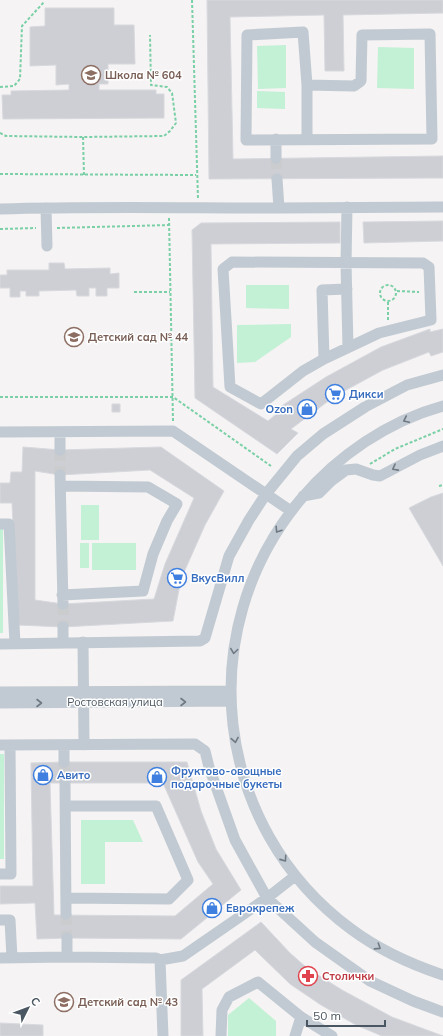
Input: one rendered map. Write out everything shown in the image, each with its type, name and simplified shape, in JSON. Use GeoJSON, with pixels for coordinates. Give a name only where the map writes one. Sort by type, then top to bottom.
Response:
{"type":"FeatureCollection","features":[{"type":"Feature","properties":{"kind":"street"},"geometry":{"type":"LineString","coordinates":[[307,85],[354,86],[361,81],[362,35],[430,34],[432,139],[246,140],[247,35],[303,32],[307,85],[307,139]]}},
{"type":"Feature","properties":{"kind":"street"},"geometry":{"type":"LineString","coordinates":[[276,139],[276,158]]}},
{"type":"Feature","properties":{"kind":"street"},"geometry":{"type":"LineString","coordinates":[[277,179],[279,208]]}},
{"type":"Feature","properties":{"kind":"street"},"geometry":{"type":"LineString","coordinates":[[0,209],[443,206]]}},
{"type":"Feature","properties":{"kind":"street"},"geometry":{"type":"LineString","coordinates":[[347,207],[346,263],[348,348]]}},
{"type":"Feature","properties":{"kind":"street"},"geometry":{"type":"LineString","coordinates":[[46,208],[47,246]]}},
{"type":"Feature","properties":{"kind":"street"},"geometry":{"type":"LineString","coordinates":[[232,262],[346,263],[423,263],[429,267],[431,320],[379,333],[324,359],[303,371],[261,404],[230,387],[223,269],[232,262]]}},
{"type":"Feature","properties":{"kind":"street"},"geometry":{"type":"LineString","coordinates":[[324,359],[322,290],[347,289]]}},
{"type":"Feature","properties":{"kind":"street"},"geometry":{"type":"LineString","coordinates":[[0,644],[200,641],[205,638],[229,556],[249,520],[266,494],[296,456],[323,434],[365,407],[407,385],[443,375]]}},
{"type":"Feature","properties":{"kind":"street"},"geometry":{"type":"LineString","coordinates":[[443,406],[414,416],[390,427],[368,440],[326,472],[291,511],[269,544],[250,586],[240,615],[233,653],[231,696],[234,739],[246,783],[256,811],[274,845],[295,876],[321,904],[351,929],[384,950],[419,967],[443,975]]}},
{"type":"Feature","properties":{"kind":"street"},"geometry":{"type":"LineString","coordinates":[[0,432],[173,430],[291,511]]}},
{"type":"Feature","properties":{"kind":"street"},"geometry":{"type":"LineString","coordinates":[[60,432],[60,450]]}},
{"type":"Feature","properties":{"kind":"street"},"geometry":{"type":"LineString","coordinates":[[303,496],[319,493],[331,481],[346,470],[356,469],[380,476],[420,455],[443,446]]}},
{"type":"Feature","properties":{"kind":"street"},"geometry":{"type":"LineString","coordinates":[[61,480],[148,487],[177,504],[167,521],[153,554],[143,591],[62,600],[61,480]]}},
{"type":"Feature","properties":{"kind":"street"},"geometry":{"type":"LineString","coordinates":[[0,524],[9,524],[15,644]]}},
{"type":"Feature","properties":{"kind":"street"},"geometry":{"type":"LineString","coordinates":[[63,627],[63,643]]}},
{"type":"Feature","properties":{"kind":"street"},"geometry":{"type":"LineString","coordinates":[[83,642],[84,745]]}},
{"type":"Feature","properties":{"kind":"street","name":"Ростовская улица"},"geometry":{"type":"LineString","coordinates":[[0,692],[83,697]]}},
{"type":"Feature","properties":{"kind":"street","name":"Ростовская улица"},"geometry":{"type":"LineString","coordinates":[[0,703],[83,697],[231,696]]}},
{"type":"Feature","properties":{"kind":"street"},"geometry":{"type":"LineString","coordinates":[[0,874],[11,874],[5,745],[195,744],[205,751],[209,767],[235,840],[267,898],[315,942],[370,981],[413,1001],[443,1012]]}},
{"type":"Feature","properties":{"kind":"street"},"geometry":{"type":"LineString","coordinates":[[64,745],[64,762]]}},
{"type":"Feature","properties":{"kind":"street"},"geometry":{"type":"LineString","coordinates":[[65,783],[66,914]]}},
{"type":"Feature","properties":{"kind":"street"},"geometry":{"type":"LineString","coordinates":[[65,806],[156,806],[188,880],[168,899],[66,898]]}},
{"type":"Feature","properties":{"kind":"street"},"geometry":{"type":"LineString","coordinates":[[0,958],[156,958],[160,960],[183,956],[267,898],[295,876]]}},
{"type":"Feature","properties":{"kind":"street"},"geometry":{"type":"LineString","coordinates":[[0,920],[10,920],[12,958]]}},
{"type":"Feature","properties":{"kind":"street"},"geometry":{"type":"LineString","coordinates":[[66,938],[67,957]]}},
{"type":"Feature","properties":{"kind":"street"},"geometry":{"type":"LineString","coordinates":[[160,960],[163,1036]]}},
{"type":"Feature","properties":{"kind":"street"},"geometry":{"type":"LineString","coordinates":[[221,1036],[222,1010],[229,997],[258,982],[301,1017],[332,1036]]}},
{"type":"Feature","properties":{"kind":"street"},"geometry":{"type":"LineString","coordinates":[[295,1036],[301,1017]]}},
{"type":"Feature","properties":{"kind":"path"},"geometry":{"type":"LineString","coordinates":[[192,0],[198,207]]}},
{"type":"Feature","properties":{"kind":"path"},"geometry":{"type":"LineString","coordinates":[[0,87],[14,86],[20,79],[22,26],[44,2]]}},
{"type":"Feature","properties":{"kind":"path"},"geometry":{"type":"LineString","coordinates":[[0,133],[6,136],[164,136],[176,123],[172,93],[167,87],[151,85],[150,35]]}},
{"type":"Feature","properties":{"kind":"path"},"geometry":{"type":"LineString","coordinates":[[83,137],[84,175]]}},
{"type":"Feature","properties":{"kind":"path"},"geometry":{"type":"LineString","coordinates":[[0,174],[196,175]]}},
{"type":"Feature","properties":{"kind":"path"},"geometry":{"type":"LineString","coordinates":[[169,207],[173,430]]}},
{"type":"Feature","properties":{"kind":"path"},"geometry":{"type":"LineString","coordinates":[[0,229],[170,225]]}},
{"type":"Feature","properties":{"kind":"path"},"geometry":{"type":"LineString","coordinates":[[384,285],[391,285],[396,291],[395,298],[388,302],[381,297],[380,292],[384,285]]}},
{"type":"Feature","properties":{"kind":"path"},"geometry":{"type":"LineString","coordinates":[[396,291],[430,292]]}},
{"type":"Feature","properties":{"kind":"path"},"geometry":{"type":"LineString","coordinates":[[134,292],[170,292]]}},
{"type":"Feature","properties":{"kind":"path"},"geometry":{"type":"LineString","coordinates":[[388,302],[389,331]]}},
{"type":"Feature","properties":{"kind":"path"},"geometry":{"type":"LineString","coordinates":[[0,397],[173,397],[271,466]]}},
{"type":"Feature","properties":{"kind":"path"},"geometry":{"type":"LineString","coordinates":[[361,470],[395,449],[443,429]]}},
{"type":"Feature","properties":{"kind":"path"},"geometry":{"type":"LineString","coordinates":[[439,486],[443,485]]}},
{"type":"Feature","properties":{"kind":"green space"},"geometry":{"type":"Polygon","coordinates":[[[286,45],[286,88],[258,89],[257,46],[286,45]]]}},
{"type":"Feature","properties":{"kind":"green space"},"geometry":{"type":"Polygon","coordinates":[[[378,47],[414,48],[414,89],[377,88],[378,47]]]}},
{"type":"Feature","properties":{"kind":"green space"},"geometry":{"type":"Polygon","coordinates":[[[257,91],[285,92],[285,109],[257,108],[257,91]]]}},
{"type":"Feature","properties":{"kind":"green space"},"geometry":{"type":"Polygon","coordinates":[[[246,285],[289,285],[289,309],[246,308],[246,285]]]}},
{"type":"Feature","properties":{"kind":"green space"},"geometry":{"type":"Polygon","coordinates":[[[291,324],[291,337],[255,362],[237,363],[237,325],[291,324]]]}},
{"type":"Feature","properties":{"kind":"green space"},"geometry":{"type":"Polygon","coordinates":[[[81,505],[99,505],[99,540],[81,540],[81,505]]]}},
{"type":"Feature","properties":{"kind":"green space"},"geometry":{"type":"Polygon","coordinates":[[[0,528],[3,528],[3,633],[0,633],[0,528]]]}},
{"type":"Feature","properties":{"kind":"green space"},"geometry":{"type":"Polygon","coordinates":[[[80,543],[89,543],[89,568],[80,568],[80,543]]]}},
{"type":"Feature","properties":{"kind":"green space"},"geometry":{"type":"Polygon","coordinates":[[[92,543],[136,543],[136,570],[92,570],[92,543]]]}},
{"type":"Feature","properties":{"kind":"green space"},"geometry":{"type":"Polygon","coordinates":[[[0,754],[4,754],[4,859],[0,859],[0,754]]]}},
{"type":"Feature","properties":{"kind":"green space"},"geometry":{"type":"Polygon","coordinates":[[[81,820],[133,820],[143,842],[105,842],[105,884],[81,884],[81,820]]]}},
{"type":"Feature","properties":{"kind":"green space"},"geometry":{"type":"Polygon","coordinates":[[[249,998],[276,1021],[276,1036],[228,1036],[228,1015],[249,998]]]}},
{"type":"Feature","properties":{"kind":"building"},"geometry":{"type":"Polygon","coordinates":[[[207,0],[443,0],[443,13],[343,15],[344,71],[325,71],[324,15],[230,17],[233,159],[443,156],[443,178],[209,179],[207,0]]]}},
{"type":"Feature","properties":{"kind":"building"},"geometry":{"type":"Polygon","coordinates":[[[45,8],[114,8],[114,25],[134,25],[135,64],[108,64],[108,84],[99,84],[99,90],[156,90],[156,94],[164,94],[164,118],[3,119],[2,95],[11,95],[11,91],[69,90],[69,84],[56,85],[56,65],[30,66],[30,27],[45,26],[45,8]]]}},
{"type":"Feature","properties":{"kind":"building"},"geometry":{"type":"Polygon","coordinates":[[[443,221],[443,241],[364,243],[363,222],[443,221]]]}},
{"type":"Feature","properties":{"kind":"building"},"geometry":{"type":"Polygon","coordinates":[[[340,222],[340,243],[211,244],[213,387],[268,421],[281,410],[280,407],[326,377],[381,347],[430,329],[430,332],[443,329],[443,352],[431,356],[429,352],[383,370],[335,396],[291,429],[298,433],[277,454],[195,398],[192,230],[201,223],[340,222]]]}},
{"type":"Feature","properties":{"kind":"building"},"geometry":{"type":"Polygon","coordinates":[[[49,263],[64,263],[65,269],[110,268],[110,274],[119,273],[119,288],[107,288],[107,296],[96,296],[96,288],[89,288],[89,296],[77,296],[76,290],[39,291],[39,296],[26,296],[26,291],[20,291],[20,297],[10,297],[10,288],[0,288],[0,275],[7,275],[7,270],[49,270],[49,263]]]}},
{"type":"Feature","properties":{"kind":"building"},"geometry":{"type":"Polygon","coordinates":[[[112,404],[120,404],[120,412],[112,412],[112,404]]]}},
{"type":"Feature","properties":{"kind":"building"},"geometry":{"type":"Polygon","coordinates":[[[23,447],[60,450],[161,447],[224,491],[205,525],[181,579],[173,621],[63,627],[18,625],[12,503],[0,503],[0,483],[10,483],[11,472],[22,472],[23,447]],[[150,470],[60,475],[35,471],[35,600],[63,604],[154,599],[165,564],[194,498],[150,470]]]}},
{"type":"Feature","properties":{"kind":"building"},"geometry":{"type":"Polygon","coordinates":[[[443,493],[443,566],[409,508],[443,493]]]}},
{"type":"Feature","properties":{"kind":"building"},"geometry":{"type":"Polygon","coordinates":[[[187,762],[201,811],[216,849],[241,890],[181,939],[37,939],[35,903],[0,904],[0,886],[33,886],[31,763],[187,762]],[[50,783],[54,915],[175,916],[213,884],[198,862],[163,783],[50,783]]]}},
{"type":"Feature","properties":{"kind":"building"},"geometry":{"type":"Polygon","coordinates":[[[261,922],[290,953],[307,968],[342,990],[392,1017],[443,1036],[382,1036],[356,1025],[321,1005],[290,984],[255,950],[202,989],[203,1036],[181,1036],[181,980],[261,922]]]}},
{"type":"Feature","properties":{"kind":"building"},"geometry":{"type":"Polygon","coordinates":[[[0,1023],[43,1025],[43,1036],[0,1036],[0,1023]]]}},
{"type":"Feature","properties":{"kind":"tunnel"},"geometry":{"type":"LineString","coordinates":[[276,158],[277,179]]}},
{"type":"Feature","properties":{"kind":"tunnel"},"geometry":{"type":"LineString","coordinates":[[60,450],[60,475]]}},
{"type":"Feature","properties":{"kind":"tunnel"},"geometry":{"type":"LineString","coordinates":[[63,604],[63,627]]}},
{"type":"Feature","properties":{"kind":"tunnel"},"geometry":{"type":"LineString","coordinates":[[64,762],[65,783]]}},
{"type":"Feature","properties":{"kind":"tunnel"},"geometry":{"type":"LineString","coordinates":[[66,914],[67,938]]}},
{"type":"Feature","properties":{"kind":"place","name":"Школа № 604"},"geometry":{"type":"Point","coordinates":[91,75]}},
{"type":"Feature","properties":{"kind":"place","name":"Детский сад № 44"},"geometry":{"type":"Point","coordinates":[74,337]}},
{"type":"Feature","properties":{"kind":"place","name":"Дикси"},"geometry":{"type":"Point","coordinates":[335,394]}},
{"type":"Feature","properties":{"kind":"place","name":"Ozon"},"geometry":{"type":"Point","coordinates":[307,409]}},
{"type":"Feature","properties":{"kind":"place","name":"ВкусВилл"},"geometry":{"type":"Point","coordinates":[177,578]}},
{"type":"Feature","properties":{"kind":"place","name":"Авито"},"geometry":{"type":"Point","coordinates":[43,775]}},
{"type":"Feature","properties":{"kind":"place","name":"Фруктово-овощные подарочные букеты"},"geometry":{"type":"Point","coordinates":[157,777]}},
{"type":"Feature","properties":{"kind":"place","name":"Еврокрепеж"},"geometry":{"type":"Point","coordinates":[212,908]}},
{"type":"Feature","properties":{"kind":"place","name":"Столички"},"geometry":{"type":"Point","coordinates":[308,976]}},
{"type":"Feature","properties":{"kind":"place","name":"Детский сад № 43"},"geometry":{"type":"Point","coordinates":[64,1002]}}]}
